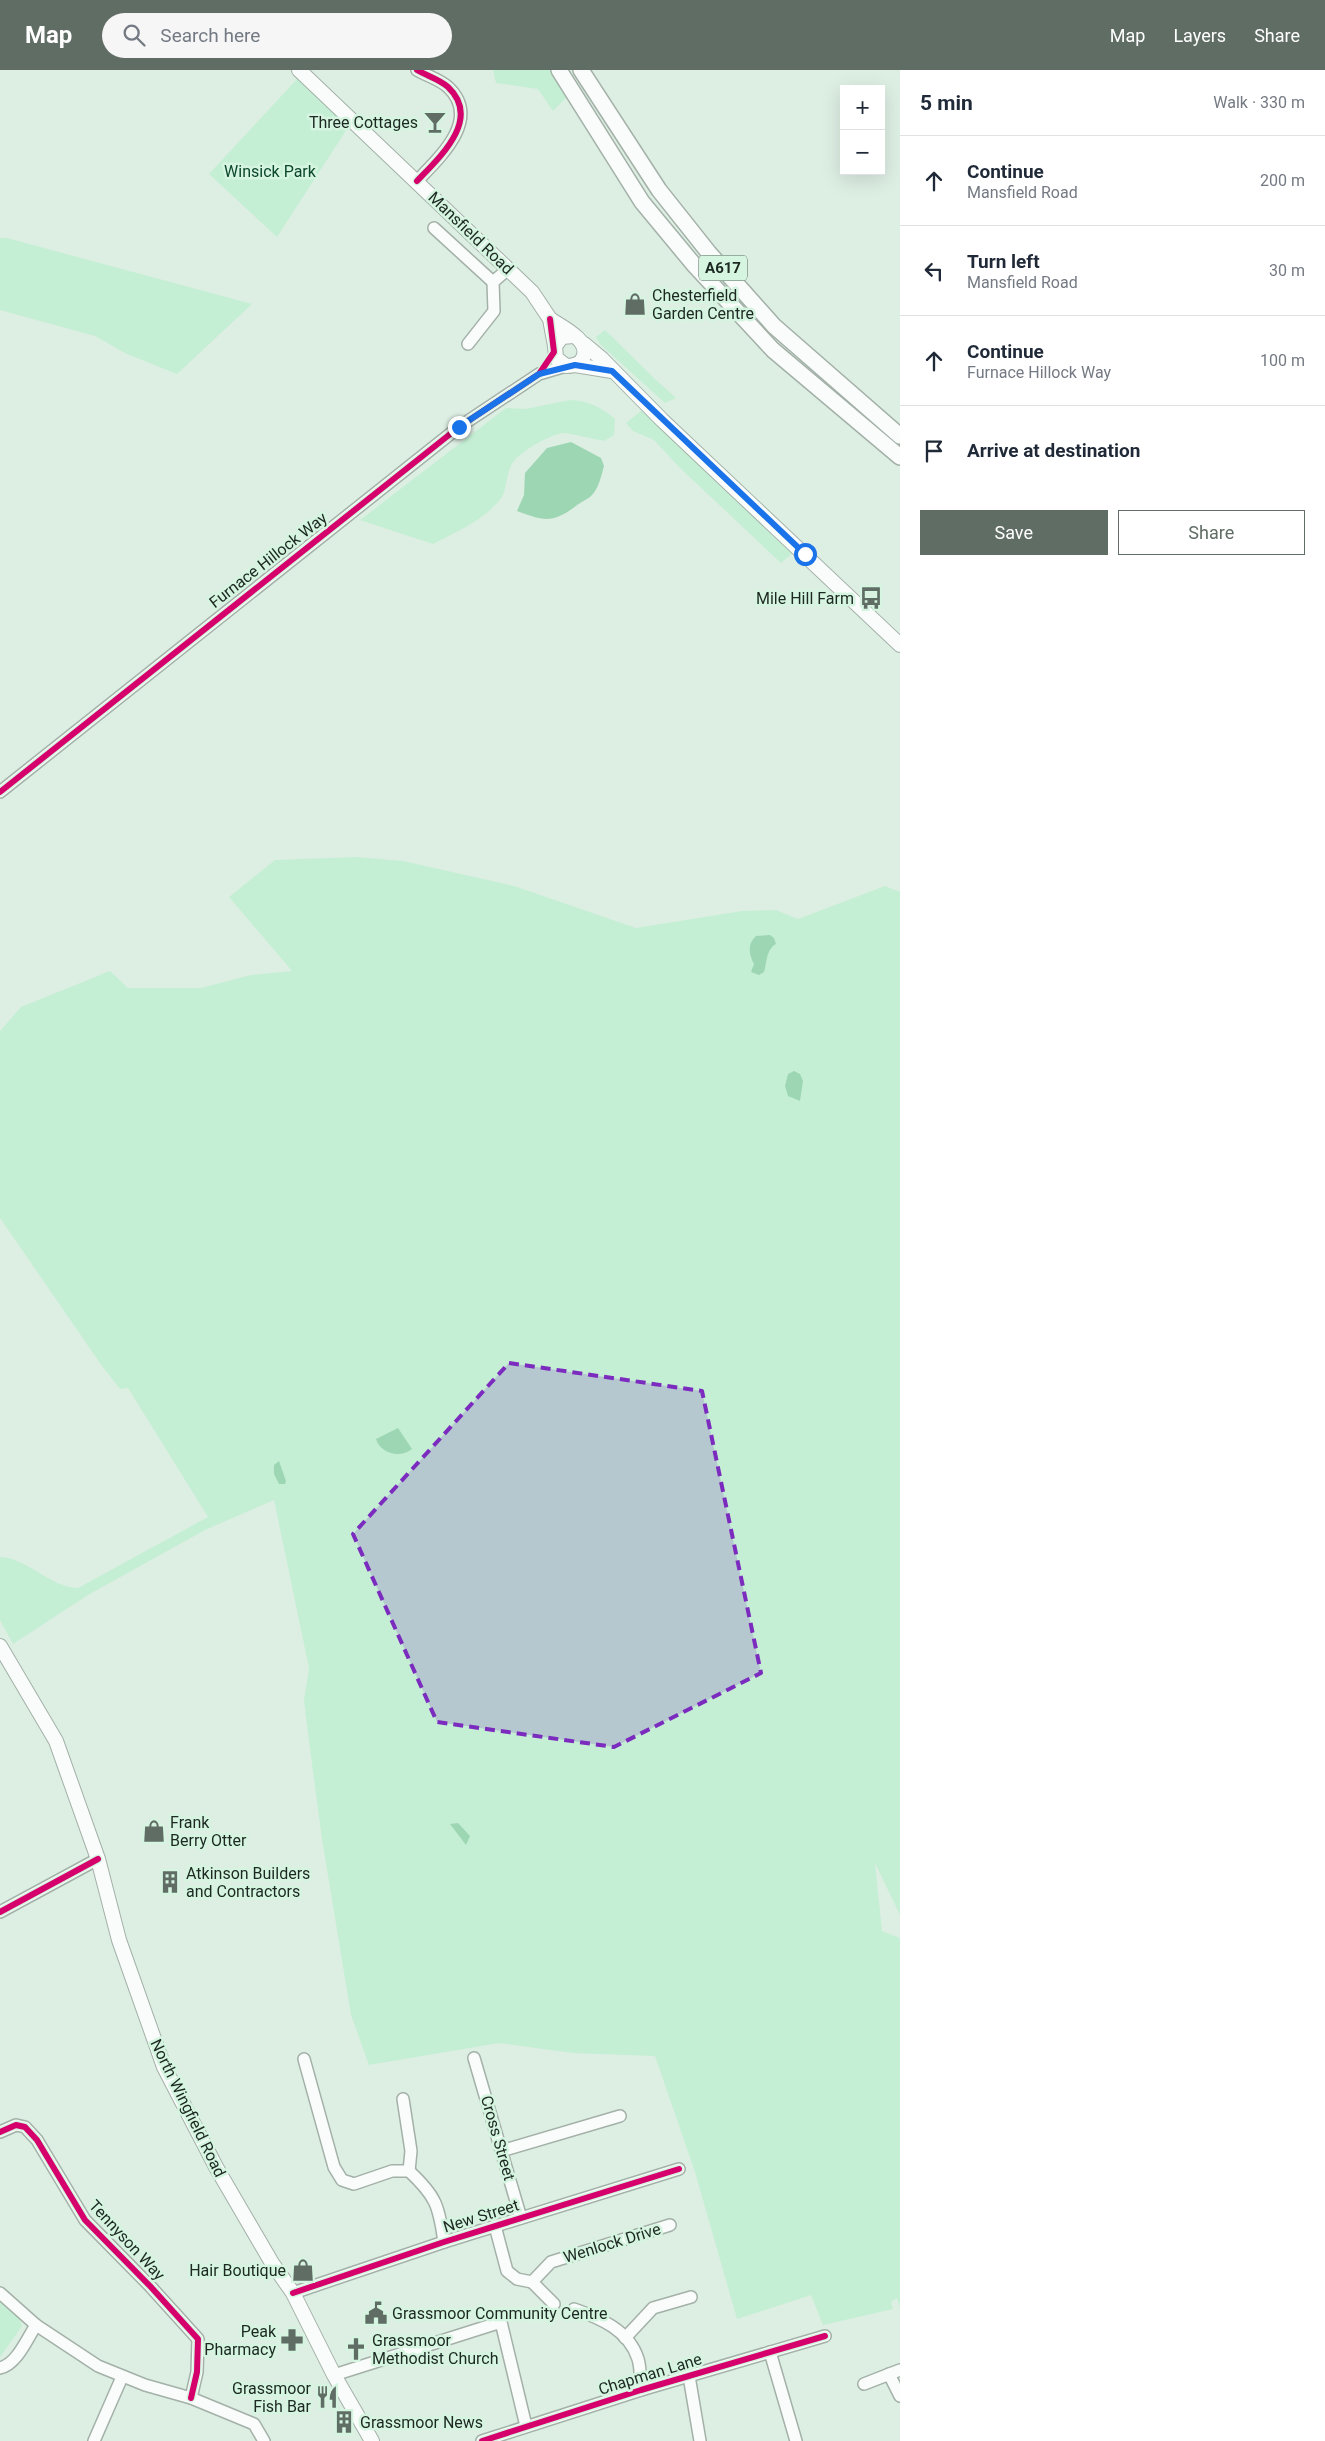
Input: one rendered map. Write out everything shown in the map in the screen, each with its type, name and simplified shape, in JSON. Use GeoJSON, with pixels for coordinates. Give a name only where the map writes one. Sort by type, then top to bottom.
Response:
{"type":"FeatureCollection","features":[{"type":"Feature","properties":{"kind":"highway","name":"A617"},"geometry":{"type":"LineString","coordinates":[[559,70],[642,202],[695,266],[773,350],[900,457]]}},
{"type":"Feature","properties":{"kind":"highway","name":"A617"},"geometry":{"type":"LineString","coordinates":[[580,70],[659,190],[709,254],[774,326],[900,436]]}},
{"type":"Feature","properties":{"kind":"main road","name":"Mansfield Road"},"geometry":{"type":"LineString","coordinates":[[299,70],[532,292],[550,319],[602,359],[612,371],[900,645]]}},
{"type":"Feature","properties":{"kind":"main road","name":"Mansfield Road"},"geometry":{"type":"LineString","coordinates":[[550,319],[554,349]]}},
{"type":"Feature","properties":{"kind":"main road"},"geometry":{"type":"LineString","coordinates":[[571,365],[584,356],[579,340],[562,337],[554,349],[556,358],[571,365],[612,371]]}},
{"type":"Feature","properties":{"kind":"main road","name":"North Wingfield Road"},"geometry":{"type":"LineString","coordinates":[[0,1646],[56,1741],[98,1859],[119,1940],[164,2067],[216,2167],[272,2263],[293,2294],[334,2375],[372,2441]]}},
{"type":"Feature","properties":{"kind":"street"},"geometry":{"type":"LineString","coordinates":[[416,182],[458,132],[462,117],[461,105],[446,86],[417,70]]}},
{"type":"Feature","properties":{"kind":"street"},"geometry":{"type":"LineString","coordinates":[[434,228],[493,282],[494,311],[468,344]]}},
{"type":"Feature","properties":{"kind":"street"},"geometry":{"type":"LineString","coordinates":[[493,282],[508,269]]}},
{"type":"Feature","properties":{"kind":"street","name":"Furnace Hillock Way"},"geometry":{"type":"LineString","coordinates":[[539,374],[554,349]]}},
{"type":"Feature","properties":{"kind":"street","name":"Furnace Hillock Way"},"geometry":{"type":"LineString","coordinates":[[0,792],[452,433],[539,374],[571,365]]}},
{"type":"Feature","properties":{"kind":"street"},"geometry":{"type":"LineString","coordinates":[[0,1912],[98,1859]]}},
{"type":"Feature","properties":{"kind":"street","name":"Cross Street"},"geometry":{"type":"LineString","coordinates":[[474,2058],[521,2218]]}},
{"type":"Feature","properties":{"kind":"street"},"geometry":{"type":"LineString","coordinates":[[304,2059],[334,2167],[342,2180],[354,2184],[392,2171],[409,2171],[428,2189],[440,2212],[444,2242]]}},
{"type":"Feature","properties":{"kind":"street"},"geometry":{"type":"LineString","coordinates":[[403,2099],[411,2151],[409,2171]]}},
{"type":"Feature","properties":{"kind":"street"},"geometry":{"type":"LineString","coordinates":[[501,2151],[620,2116]]}},
{"type":"Feature","properties":{"kind":"street","name":"Tennyson Way"},"geometry":{"type":"LineString","coordinates":[[0,2132],[16,2125],[24,2127],[37,2140],[85,2220],[150,2286],[198,2339],[197,2372],[191,2398]]}},
{"type":"Feature","properties":{"kind":"street","name":"New Street"},"geometry":{"type":"LineString","coordinates":[[293,2294],[444,2242],[680,2169]]}},
{"type":"Feature","properties":{"kind":"street","name":"Wenlock Drive"},"geometry":{"type":"LineString","coordinates":[[532,2282],[551,2262],[670,2225]]}},
{"type":"Feature","properties":{"kind":"street"},"geometry":{"type":"LineString","coordinates":[[495,2226],[507,2271],[516,2279],[532,2282],[554,2304]]}},
{"type":"Feature","properties":{"kind":"street"},"geometry":{"type":"LineString","coordinates":[[0,2293],[36,2326],[98,2366],[122,2377],[191,2398],[254,2424],[264,2441]]}},
{"type":"Feature","properties":{"kind":"street"},"geometry":{"type":"LineString","coordinates":[[625,2338],[653,2308],[691,2297]]}},
{"type":"Feature","properties":{"kind":"street"},"geometry":{"type":"LineString","coordinates":[[574,2309],[611,2324],[632,2344],[639,2361],[641,2390]]}},
{"type":"Feature","properties":{"kind":"street"},"geometry":{"type":"LineString","coordinates":[[334,2375],[501,2322],[526,2426]]}},
{"type":"Feature","properties":{"kind":"street"},"geometry":{"type":"LineString","coordinates":[[0,2368],[6,2366],[18,2354],[36,2326]]}},
{"type":"Feature","properties":{"kind":"street","name":"Chapman Lane"},"geometry":{"type":"LineString","coordinates":[[482,2441],[641,2390],[825,2336]]}},
{"type":"Feature","properties":{"kind":"street"},"geometry":{"type":"LineString","coordinates":[[770,2352],[796,2441]]}},
{"type":"Feature","properties":{"kind":"street"},"geometry":{"type":"LineString","coordinates":[[864,2384],[894,2372],[900,2396]]}},
{"type":"Feature","properties":{"kind":"street"},"geometry":{"type":"LineString","coordinates":[[689,2376],[700,2441]]}},
{"type":"Feature","properties":{"kind":"street"},"geometry":{"type":"LineString","coordinates":[[94,2441],[122,2377]]}},
{"type":"Feature","properties":{"kind":"highlighted area"},"geometry":{"type":"Polygon","coordinates":[[[509,1363],[702,1391],[761,1673],[614,1747],[437,1722],[353,1534],[509,1363]]]}},
{"type":"Feature","properties":{"kind":"green space"},"geometry":{"type":"Polygon","coordinates":[[[493,70],[552,70],[567,97],[553,111],[538,89],[496,83],[493,70]]]}},
{"type":"Feature","properties":{"kind":"green space","name":"Winsick Park"},"geometry":{"type":"Polygon","coordinates":[[[298,78],[349,126],[277,237],[209,174],[298,78]]]}},
{"type":"Feature","properties":{"kind":"green space"},"geometry":{"type":"Polygon","coordinates":[[[0,238],[7,238],[252,304],[177,374],[127,354],[95,336],[0,310],[0,238]]]}},
{"type":"Feature","properties":{"kind":"green space"},"geometry":{"type":"Polygon","coordinates":[[[605,330],[676,398],[665,403],[600,344],[596,337],[605,330]]]}},
{"type":"Feature","properties":{"kind":"green space"},"geometry":{"type":"Polygon","coordinates":[[[570,400],[589,403],[610,415],[615,419],[614,435],[604,441],[563,433],[535,445],[521,454],[512,464],[502,497],[479,519],[433,544],[360,520],[506,408],[525,409],[570,400]]]}},
{"type":"Feature","properties":{"kind":"green space"},"geometry":{"type":"Polygon","coordinates":[[[646,407],[794,552],[781,563],[680,468],[654,440],[633,431],[626,423],[646,407]]]}},
{"type":"Feature","properties":{"kind":"green space"},"geometry":{"type":"Polygon","coordinates":[[[356,857],[403,861],[514,886],[636,928],[742,911],[776,910],[798,919],[885,886],[900,892],[900,1915],[875,1863],[882,1931],[900,1938],[900,2307],[897,2298],[891,2302],[893,2309],[823,2325],[811,2295],[737,2319],[695,2172],[655,2056],[573,2053],[499,2043],[369,2065],[351,2015],[322,1839],[304,1701],[309,1668],[274,1500],[205,1530],[88,1595],[13,1644],[0,1620],[0,1557],[20,1562],[58,1583],[78,1588],[208,1517],[128,1388],[120,1389],[102,1366],[0,1218],[0,1031],[21,1007],[110,971],[128,988],[201,988],[251,975],[292,971],[229,897],[275,860],[356,857]]]}},
{"type":"Feature","properties":{"kind":"green space"},"geometry":{"type":"Polygon","coordinates":[[[0,2297],[19,2317],[22,2326],[0,2357],[0,2297]]]}},
{"type":"Feature","properties":{"kind":"shaded area"},"geometry":{"type":"Polygon","coordinates":[[[571,442],[601,458],[604,466],[593,494],[569,511],[555,518],[542,519],[517,511],[524,495],[525,473],[547,448],[571,442]]]}},
{"type":"Feature","properties":{"kind":"shaded area"},"geometry":{"type":"Polygon","coordinates":[[[770,935],[774,938],[776,944],[770,949],[764,972],[759,975],[751,972],[754,964],[750,953],[751,942],[756,936],[770,935]]]}},
{"type":"Feature","properties":{"kind":"shaded area"},"geometry":{"type":"Polygon","coordinates":[[[794,1071],[800,1074],[803,1081],[800,1101],[788,1096],[785,1086],[788,1074],[794,1071]]]}},
{"type":"Feature","properties":{"kind":"shaded area"},"geometry":{"type":"Polygon","coordinates":[[[398,1428],[412,1449],[402,1454],[386,1451],[378,1444],[376,1439],[398,1428]]]}},
{"type":"Feature","properties":{"kind":"shaded area"},"geometry":{"type":"Polygon","coordinates":[[[279,1461],[286,1481],[285,1484],[279,1484],[274,1474],[274,1465],[279,1461]]]}},
{"type":"Feature","properties":{"kind":"shaded area"},"geometry":{"type":"Polygon","coordinates":[[[458,1823],[470,1836],[466,1845],[450,1824],[458,1823]]]}},
{"type":"Feature","properties":{"kind":"cycle path"},"geometry":{"type":"LineString","coordinates":[[417,70],[448,87],[457,99],[461,112],[454,137],[436,161],[417,181]]}},
{"type":"Feature","properties":{"kind":"cycle path"},"geometry":{"type":"LineString","coordinates":[[0,792],[459,427],[539,374],[554,352],[550,319]]}},
{"type":"Feature","properties":{"kind":"cycle path"},"geometry":{"type":"LineString","coordinates":[[0,1912],[98,1859]]}},
{"type":"Feature","properties":{"kind":"cycle path"},"geometry":{"type":"LineString","coordinates":[[0,2132],[16,2125],[25,2127],[37,2140],[85,2220],[150,2286],[198,2339],[197,2372],[191,2398]]}},
{"type":"Feature","properties":{"kind":"cycle path"},"geometry":{"type":"LineString","coordinates":[[293,2293],[444,2242],[679,2169]]}},
{"type":"Feature","properties":{"kind":"cycle path"},"geometry":{"type":"LineString","coordinates":[[482,2441],[641,2390],[825,2336]]}},
{"type":"Feature","properties":{"kind":"place","name":"Three Cottages"},"geometry":{"type":"Point","coordinates":[435,122]}},
{"type":"Feature","properties":{"kind":"place","name":"Chesterfield Garden Centre"},"geometry":{"type":"Point","coordinates":[635,304]}},
{"type":"Feature","properties":{"kind":"place","name":"Mile Hill Farm"},"geometry":{"type":"Point","coordinates":[871,598]}},
{"type":"Feature","properties":{"kind":"place","name":"Frank Berry Otter"},"geometry":{"type":"Point","coordinates":[154,1831]}},
{"type":"Feature","properties":{"kind":"place","name":"Atkinson Builders and Contractors"},"geometry":{"type":"Point","coordinates":[170,1882]}},
{"type":"Feature","properties":{"kind":"place","name":"Hair Boutique"},"geometry":{"type":"Point","coordinates":[303,2270]}},
{"type":"Feature","properties":{"kind":"place","name":"Grassmoor Community Centre"},"geometry":{"type":"Point","coordinates":[376,2313]}},
{"type":"Feature","properties":{"kind":"place","name":"Peak Pharmacy"},"geometry":{"type":"Point","coordinates":[292,2340]}},
{"type":"Feature","properties":{"kind":"place","name":"Grassmoor Methodist Church"},"geometry":{"type":"Point","coordinates":[356,2349]}},
{"type":"Feature","properties":{"kind":"place","name":"Grassmoor Fish Bar"},"geometry":{"type":"Point","coordinates":[327,2397]}},
{"type":"Feature","properties":{"kind":"place","name":"Grassmoor News"},"geometry":{"type":"Point","coordinates":[344,2422]}},
{"type":"Feature","properties":{"kind":"route"},"geometry":{"type":"LineString","coordinates":[[459,427],[539,374],[575,365],[612,371],[805,554]]}}]}
